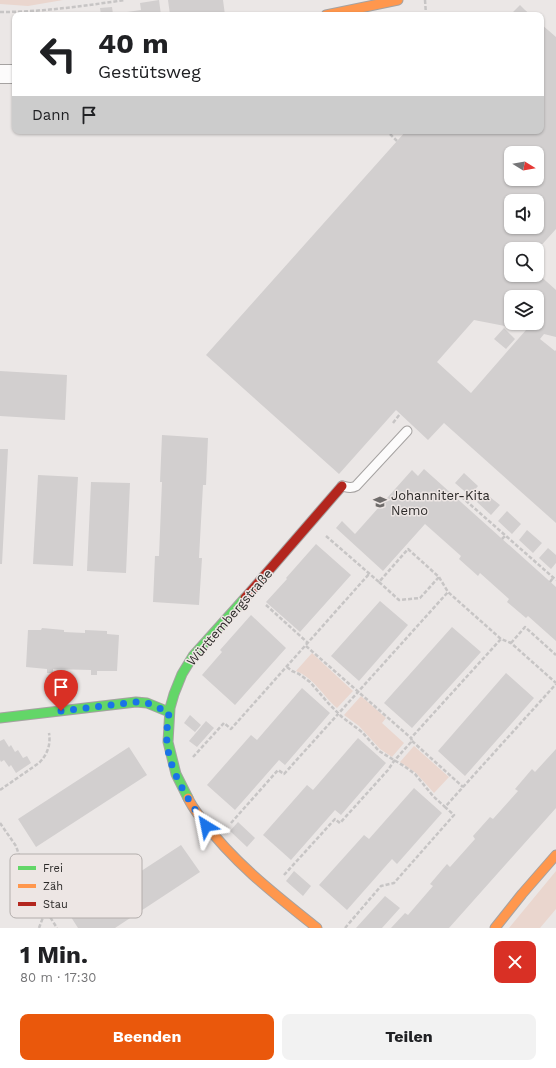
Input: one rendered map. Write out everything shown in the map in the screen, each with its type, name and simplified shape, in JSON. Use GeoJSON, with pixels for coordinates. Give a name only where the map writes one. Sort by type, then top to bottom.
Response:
{"type":"FeatureCollection","features":[{"type":"Feature","properties":{"kind":"street"},"geometry":{"type":"LineString","coordinates":[[340,12],[398,0]]}},
{"type":"Feature","properties":{"kind":"street"},"geometry":{"type":"LineString","coordinates":[[0,74],[12,74]]}},
{"type":"Feature","properties":{"kind":"street","name":"Württembergstraße"},"geometry":{"type":"LineString","coordinates":[[317,928],[270,891],[236,860],[206,826],[188,800],[176,775],[167,742],[167,729],[169,712],[176,684],[186,665],[342,486]]}},
{"type":"Feature","properties":{"kind":"street"},"geometry":{"type":"LineString","coordinates":[[0,718],[136,702],[147,703],[169,712]]}},
{"type":"Feature","properties":{"kind":"street"},"geometry":{"type":"LineString","coordinates":[[495,928],[556,854]]}},
{"type":"Feature","properties":{"kind":"lane"},"geometry":{"type":"LineString","coordinates":[[342,486],[354,488],[407,431]]}},
{"type":"Feature","properties":{"kind":"path"},"geometry":{"type":"LineString","coordinates":[[0,12],[76,7],[125,0]]}},
{"type":"Feature","properties":{"kind":"path"},"geometry":{"type":"LineString","coordinates":[[425,0],[426,12]]}},
{"type":"Feature","properties":{"kind":"path"},"geometry":{"type":"LineString","coordinates":[[390,134],[397,141]]}},
{"type":"Feature","properties":{"kind":"path"},"geometry":{"type":"LineString","coordinates":[[453,496],[456,492],[506,535],[555,579],[550,582]]}},
{"type":"Feature","properties":{"kind":"path"},"geometry":{"type":"LineString","coordinates":[[310,523],[399,600],[420,598],[439,577]]}},
{"type":"Feature","properties":{"kind":"path"},"geometry":{"type":"LineString","coordinates":[[502,539],[506,535]]}},
{"type":"Feature","properties":{"kind":"path"},"geometry":{"type":"LineString","coordinates":[[379,582],[408,549],[439,577],[448,592],[501,638],[511,643],[556,684],[446,807]]}},
{"type":"Feature","properties":{"kind":"path"},"geometry":{"type":"LineString","coordinates":[[176,775],[224,723],[231,729],[369,574]]}},
{"type":"Feature","properties":{"kind":"path"},"geometry":{"type":"LineString","coordinates":[[251,591],[349,684],[463,787]]}},
{"type":"Feature","properties":{"kind":"path"},"geometry":{"type":"LineString","coordinates":[[216,839],[278,770],[284,774],[448,592]]}},
{"type":"Feature","properties":{"kind":"path"},"geometry":{"type":"LineString","coordinates":[[511,643],[525,627],[556,655]]}},
{"type":"Feature","properties":{"kind":"path"},"geometry":{"type":"LineString","coordinates":[[270,891],[335,819],[340,823],[388,770],[394,760],[501,638]]}},
{"type":"Feature","properties":{"kind":"path"},"geometry":{"type":"LineString","coordinates":[[287,667],[310,682],[329,704],[362,732],[379,751],[415,774],[434,796],[454,814],[394,883],[381,886],[345,928]]}},
{"type":"Feature","properties":{"kind":"path"},"geometry":{"type":"LineString","coordinates":[[0,790],[39,763],[46,754],[50,743],[50,737],[46,713]]}},
{"type":"Feature","properties":{"kind":"path"},"geometry":{"type":"LineString","coordinates":[[0,823],[16,846],[19,854]]}},
{"type":"Feature","properties":{"kind":"path"},"geometry":{"type":"LineString","coordinates":[[38,928],[43,918]]}},
{"type":"Feature","properties":{"kind":"path"},"geometry":{"type":"LineString","coordinates":[[51,918],[57,928]]}},
{"type":"Feature","properties":{"kind":"shaded area"},"geometry":{"type":"Polygon","coordinates":[[[0,0],[63,0],[28,6],[0,4],[0,0]]]}},
{"type":"Feature","properties":{"kind":"shaded area"},"geometry":{"type":"Polygon","coordinates":[[[312,653],[353,691],[337,708],[308,678],[296,671],[312,653]]]}},
{"type":"Feature","properties":{"kind":"shaded area"},"geometry":{"type":"Polygon","coordinates":[[[361,696],[386,718],[382,723],[404,743],[392,757],[380,749],[359,726],[344,715],[361,696]]]}},
{"type":"Feature","properties":{"kind":"shaded area"},"geometry":{"type":"Polygon","coordinates":[[[414,746],[449,777],[434,793],[416,773],[400,762],[414,746]]]}},
{"type":"Feature","properties":{"kind":"shaded area"},"geometry":{"type":"Polygon","coordinates":[[[556,871],[556,909],[540,928],[509,928],[556,871]]]}},
{"type":"Feature","properties":{"kind":"building"},"geometry":{"type":"Polygon","coordinates":[[[159,0],[161,12],[127,12],[141,10],[140,3],[159,0]]]}},
{"type":"Feature","properties":{"kind":"building"},"geometry":{"type":"Polygon","coordinates":[[[168,0],[223,0],[225,12],[170,12],[168,0]]]}},
{"type":"Feature","properties":{"kind":"building"},"geometry":{"type":"Polygon","coordinates":[[[520,5],[527,12],[513,12],[520,5]]]}},
{"type":"Feature","properties":{"kind":"building"},"geometry":{"type":"Polygon","coordinates":[[[112,7],[113,12],[101,12],[100,8],[112,7]]]}},
{"type":"Feature","properties":{"kind":"building"},"geometry":{"type":"Polygon","coordinates":[[[544,27],[556,37],[556,229],[544,242],[504,242],[504,282],[544,282],[544,279],[556,290],[556,337],[544,334],[540,339],[555,351],[556,350],[556,523],[444,423],[428,440],[396,410],[339,474],[206,355],[403,134],[544,134],[544,27]],[[504,290],[504,326],[474,320],[437,362],[471,393],[526,330],[544,330],[544,290],[504,290]]]}},
{"type":"Feature","properties":{"kind":"building"},"geometry":{"type":"Polygon","coordinates":[[[504,328],[504,330],[506,330],[515,339],[506,349],[494,339],[504,328]]]}},
{"type":"Feature","properties":{"kind":"building"},"geometry":{"type":"Polygon","coordinates":[[[0,371],[67,375],[65,420],[0,416],[0,371]]]}},
{"type":"Feature","properties":{"kind":"building"},"geometry":{"type":"Polygon","coordinates":[[[162,435],[208,438],[206,485],[203,485],[199,558],[202,558],[199,605],[153,602],[155,556],[159,556],[162,435]]]}},
{"type":"Feature","properties":{"kind":"building"},"geometry":{"type":"Polygon","coordinates":[[[0,449],[8,449],[2,564],[0,564],[0,449]]]}},
{"type":"Feature","properties":{"kind":"building"},"geometry":{"type":"Polygon","coordinates":[[[424,469],[556,587],[556,641],[528,616],[526,618],[507,602],[509,599],[480,573],[478,576],[459,559],[461,556],[425,524],[383,571],[336,528],[342,521],[355,534],[412,470],[418,476],[424,469]]]}},
{"type":"Feature","properties":{"kind":"building"},"geometry":{"type":"Polygon","coordinates":[[[464,473],[478,486],[470,496],[455,483],[464,473]]]}},
{"type":"Feature","properties":{"kind":"building"},"geometry":{"type":"Polygon","coordinates":[[[38,475],[78,477],[73,566],[33,564],[38,475]]]}},
{"type":"Feature","properties":{"kind":"building"},"geometry":{"type":"Polygon","coordinates":[[[91,482],[130,483],[126,573],[87,571],[91,482]]]}},
{"type":"Feature","properties":{"kind":"building"},"geometry":{"type":"Polygon","coordinates":[[[485,493],[500,505],[491,515],[477,502],[485,493]]]}},
{"type":"Feature","properties":{"kind":"building"},"geometry":{"type":"Polygon","coordinates":[[[507,511],[521,524],[512,534],[498,521],[507,511]]]}},
{"type":"Feature","properties":{"kind":"building"},"geometry":{"type":"Polygon","coordinates":[[[527,530],[542,543],[533,553],[519,540],[527,530]]]}},
{"type":"Feature","properties":{"kind":"building"},"geometry":{"type":"Polygon","coordinates":[[[316,544],[351,575],[300,632],[266,602],[316,544]]]}},
{"type":"Feature","properties":{"kind":"building"},"geometry":{"type":"Polygon","coordinates":[[[548,548],[556,555],[556,563],[551,569],[539,558],[548,548]]]}},
{"type":"Feature","properties":{"kind":"building"},"geometry":{"type":"Polygon","coordinates":[[[380,601],[408,625],[359,681],[331,656],[380,601]]]}},
{"type":"Feature","properties":{"kind":"building"},"geometry":{"type":"Polygon","coordinates":[[[251,615],[286,648],[235,705],[202,675],[222,652],[220,650],[251,615]]]}},
{"type":"Feature","properties":{"kind":"building"},"geometry":{"type":"Polygon","coordinates":[[[452,627],[481,652],[412,728],[384,703],[452,627]]]}},
{"type":"Feature","properties":{"kind":"building"},"geometry":{"type":"Polygon","coordinates":[[[42,628],[64,630],[64,632],[85,633],[85,630],[107,631],[107,634],[119,635],[117,671],[97,671],[97,675],[91,675],[91,670],[53,669],[53,673],[47,673],[47,669],[26,667],[28,630],[41,630],[42,628]]]}},
{"type":"Feature","properties":{"kind":"building"},"geometry":{"type":"Polygon","coordinates":[[[506,673],[534,698],[465,776],[438,751],[506,673]]]}},
{"type":"Feature","properties":{"kind":"building"},"geometry":{"type":"Polygon","coordinates":[[[302,688],[330,713],[285,765],[279,760],[235,810],[207,785],[251,735],[257,740],[302,688]]]}},
{"type":"Feature","properties":{"kind":"building"},"geometry":{"type":"Polygon","coordinates":[[[190,715],[201,725],[195,732],[184,723],[190,715]]]}},
{"type":"Feature","properties":{"kind":"building"},"geometry":{"type":"Polygon","coordinates":[[[206,721],[214,728],[197,747],[189,741],[206,721]]]}},
{"type":"Feature","properties":{"kind":"building"},"geometry":{"type":"Polygon","coordinates":[[[358,738],[386,763],[341,815],[335,810],[291,860],[263,835],[307,785],[313,790],[358,738]]]}},
{"type":"Feature","properties":{"kind":"building"},"geometry":{"type":"Polygon","coordinates":[[[4,739],[9,747],[11,745],[15,752],[18,750],[23,758],[27,756],[31,763],[16,773],[11,765],[9,767],[4,760],[1,762],[0,741],[4,739]]]}},
{"type":"Feature","properties":{"kind":"building"},"geometry":{"type":"Polygon","coordinates":[[[129,747],[147,775],[36,847],[18,819],[129,747]]]}},
{"type":"Feature","properties":{"kind":"building"},"geometry":{"type":"Polygon","coordinates":[[[556,749],[556,808],[449,928],[391,928],[405,913],[408,915],[433,886],[430,884],[447,864],[450,867],[475,839],[473,836],[490,817],[493,819],[518,791],[515,789],[532,769],[535,772],[556,749]]]}},
{"type":"Feature","properties":{"kind":"building"},"geometry":{"type":"Polygon","coordinates":[[[414,788],[442,813],[397,864],[392,859],[347,910],[319,885],[364,835],[369,839],[414,788]]]}},
{"type":"Feature","properties":{"kind":"building"},"geometry":{"type":"Polygon","coordinates":[[[238,822],[255,838],[247,847],[230,831],[238,822]]]}},
{"type":"Feature","properties":{"kind":"building"},"geometry":{"type":"Polygon","coordinates":[[[181,845],[200,872],[142,910],[142,871],[181,845]]]}},
{"type":"Feature","properties":{"kind":"building"},"geometry":{"type":"Polygon","coordinates":[[[294,871],[311,886],[303,896],[286,881],[294,871]]]}},
{"type":"Feature","properties":{"kind":"building"},"geometry":{"type":"Polygon","coordinates":[[[385,896],[400,908],[382,928],[356,928],[385,896]]]}},
{"type":"Feature","properties":{"kind":"building"},"geometry":{"type":"Polygon","coordinates":[[[72,918],[130,918],[115,928],[78,928],[72,918]]]}},
{"type":"Feature","properties":{"kind":"traffic: fast"},"geometry":{"type":"LineString","coordinates":[[188,798],[176,774],[168,742],[170,708],[182,674],[193,656],[245,598]]}},
{"type":"Feature","properties":{"kind":"traffic: fast"},"geometry":{"type":"LineString","coordinates":[[0,718],[136,702],[147,703],[169,712]]}},
{"type":"Feature","properties":{"kind":"traffic: slow"},"geometry":{"type":"LineString","coordinates":[[340,12],[398,0]]}},
{"type":"Feature","properties":{"kind":"traffic: slow"},"geometry":{"type":"LineString","coordinates":[[188,798],[203,821],[228,851],[287,904],[317,928]]}},
{"type":"Feature","properties":{"kind":"traffic: slow"},"geometry":{"type":"LineString","coordinates":[[495,928],[556,855]]}},
{"type":"Feature","properties":{"kind":"traffic: jam"},"geometry":{"type":"LineString","coordinates":[[245,598],[342,486]]}},
{"type":"Feature","properties":{"kind":"place","name":"Johanniter-Kita Nemo"},"geometry":{"type":"Point","coordinates":[380,502]}},
{"type":"Feature","properties":{"kind":"route"},"geometry":{"type":"LineString","coordinates":[[61,711],[142,702],[169,712],[167,742],[172,764],[188,800],[206,826]]}}]}
